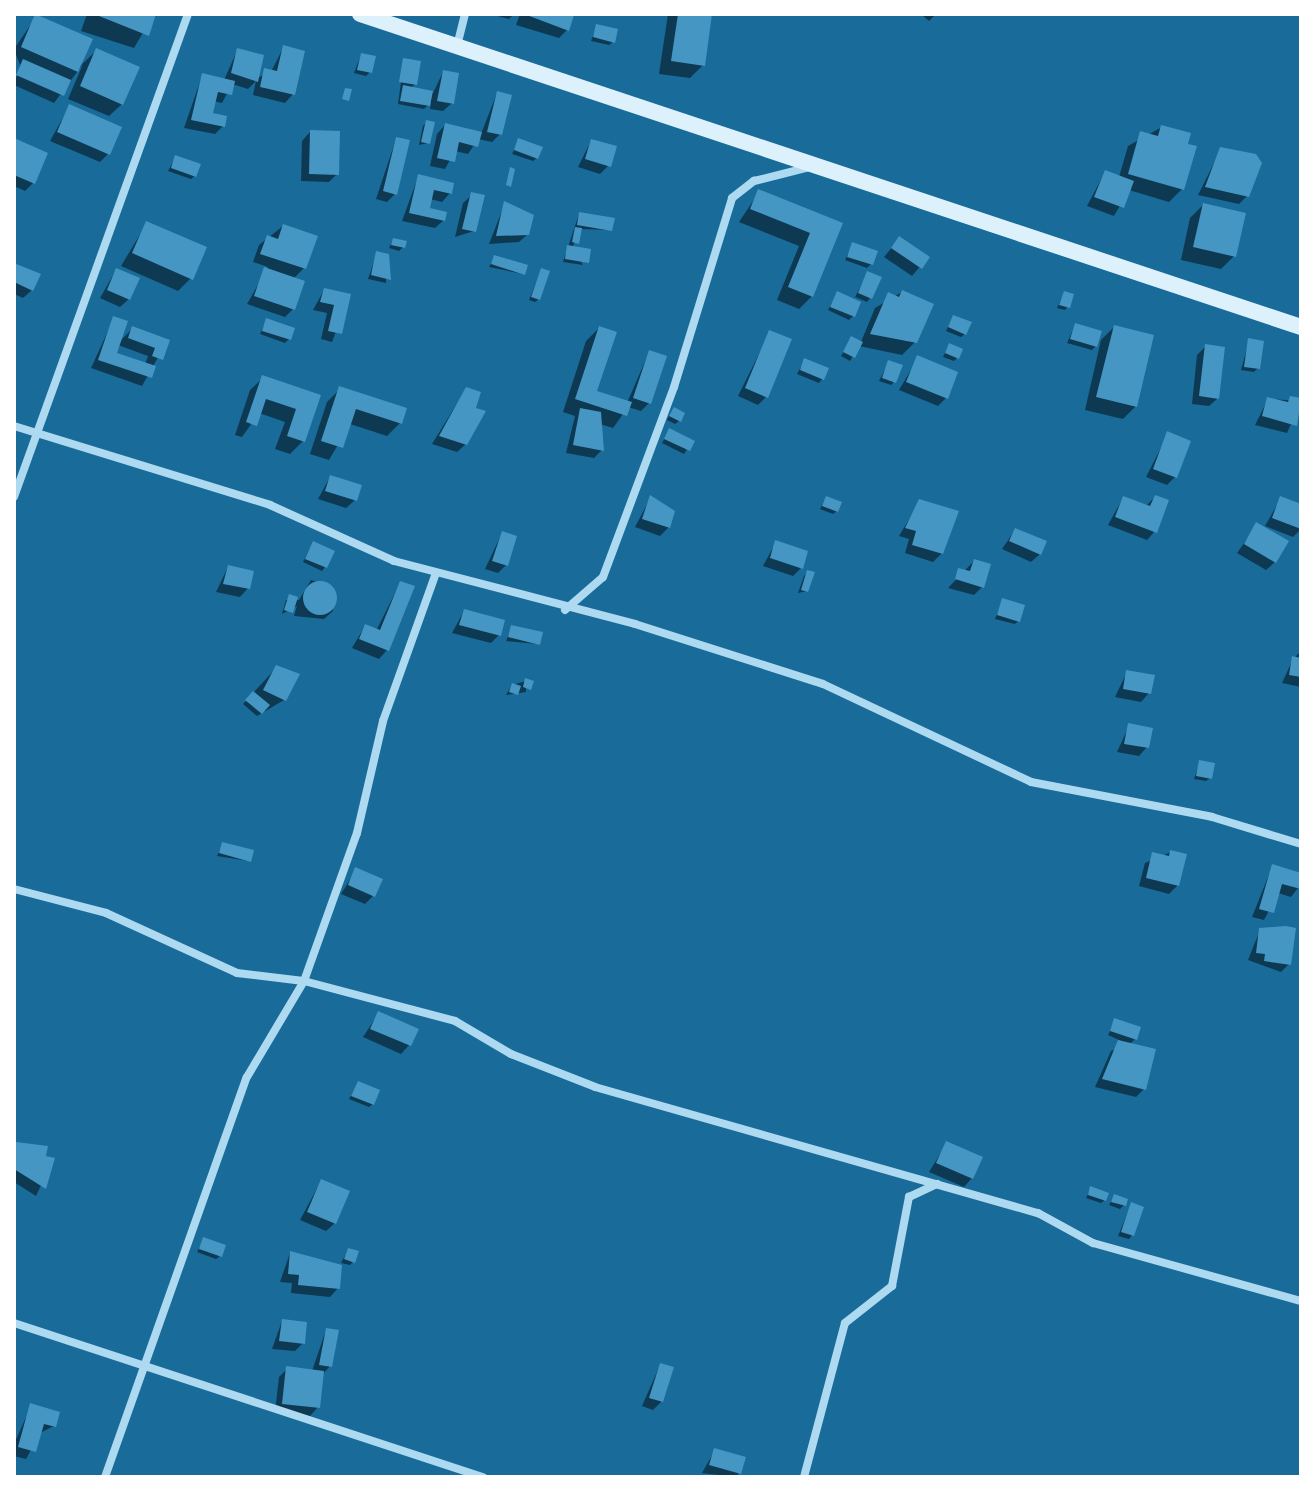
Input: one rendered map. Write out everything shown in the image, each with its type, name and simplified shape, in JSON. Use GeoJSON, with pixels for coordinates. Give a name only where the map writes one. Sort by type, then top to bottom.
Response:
{"type":"FeatureCollection","features":[{"type":"Feature","properties":{"kind":"street"},"geometry":{"type":"LineString","coordinates":[[14,497],[188,14]]}},
{"type":"Feature","properties":{"kind":"street"},"geometry":{"type":"LineString","coordinates":[[360,14],[1301,327]]}},
{"type":"Feature","properties":{"kind":"street"},"geometry":{"type":"LineString","coordinates":[[457,46],[465,14]]}},
{"type":"Feature","properties":{"kind":"street"},"geometry":{"type":"LineString","coordinates":[[564,610],[603,577],[674,387],[732,198],[754,181],[819,165]]}},
{"type":"Feature","properties":{"kind":"street"},"geometry":{"type":"LineString","coordinates":[[14,426],[270,505],[436,573],[564,610],[635,624],[823,684],[1031,782],[1212,817],[1301,844]]}},
{"type":"Feature","properties":{"kind":"street"},"geometry":{"type":"LineString","coordinates":[[105,1477],[142,1363],[247,1077],[304,981],[357,833],[383,721],[436,573]]}},
{"type":"Feature","properties":{"kind":"street"},"geometry":{"type":"LineString","coordinates":[[14,889],[106,913],[237,973],[304,981],[455,1021],[511,1054],[595,1087],[1038,1213],[1093,1243],[1301,1301]]}},
{"type":"Feature","properties":{"kind":"street"},"geometry":{"type":"LineString","coordinates":[[804,1477],[845,1323],[892,1286],[909,1197],[938,1184]]}},
{"type":"Feature","properties":{"kind":"street"},"geometry":{"type":"LineString","coordinates":[[14,1323],[483,1477]]}},
{"type":"Feature","properties":{"kind":"building"},"geometry":{"type":"Polygon","coordinates":[[[35,14],[93,39],[78,72],[21,47],[35,14]]]}},
{"type":"Feature","properties":{"kind":"building"},"geometry":{"type":"Polygon","coordinates":[[[94,14],[156,14],[149,36],[94,14]]]}},
{"type":"Feature","properties":{"kind":"building"},"geometry":{"type":"Polygon","coordinates":[[[524,14],[571,14],[574,15],[569,31],[524,14]]]}},
{"type":"Feature","properties":{"kind":"building"},"geometry":{"type":"Polygon","coordinates":[[[678,14],[712,14],[705,66],[671,61],[678,14]]]}},
{"type":"Feature","properties":{"kind":"building"},"geometry":{"type":"Polygon","coordinates":[[[596,24],[618,29],[615,43],[593,37],[596,24]]]}},
{"type":"Feature","properties":{"kind":"building"},"geometry":{"type":"Polygon","coordinates":[[[283,45],[305,51],[295,95],[260,87],[264,68],[277,71],[283,45]]]}},
{"type":"Feature","properties":{"kind":"building"},"geometry":{"type":"Polygon","coordinates":[[[96,48],[140,67],[123,105],[80,86],[96,48]]]}},
{"type":"Feature","properties":{"kind":"building"},"geometry":{"type":"Polygon","coordinates":[[[237,48],[264,55],[258,82],[231,73],[237,48]]]}},
{"type":"Feature","properties":{"kind":"building"},"geometry":{"type":"Polygon","coordinates":[[[361,53],[376,56],[372,73],[357,70],[361,53]]]}},
{"type":"Feature","properties":{"kind":"building"},"geometry":{"type":"Polygon","coordinates":[[[403,58],[421,61],[417,85],[399,82],[403,58]]]}},
{"type":"Feature","properties":{"kind":"building"},"geometry":{"type":"Polygon","coordinates":[[[23,59],[71,80],[64,96],[16,75],[23,59]]]}},
{"type":"Feature","properties":{"kind":"building"},"geometry":{"type":"Polygon","coordinates":[[[443,70],[459,73],[454,104],[437,101],[443,70]]]}},
{"type":"Feature","properties":{"kind":"building"},"geometry":{"type":"Polygon","coordinates":[[[202,73],[235,81],[232,95],[218,92],[213,113],[227,116],[225,127],[191,120],[202,73]]]}},
{"type":"Feature","properties":{"kind":"building"},"geometry":{"type":"Polygon","coordinates":[[[403,85],[433,91],[430,106],[400,101],[403,85]]]}},
{"type":"Feature","properties":{"kind":"building"},"geometry":{"type":"Polygon","coordinates":[[[345,88],[352,89],[349,101],[342,99],[345,88]]]}},
{"type":"Feature","properties":{"kind":"building"},"geometry":{"type":"Polygon","coordinates":[[[497,91],[512,95],[502,135],[487,132],[497,91]]]}},
{"type":"Feature","properties":{"kind":"building"},"geometry":{"type":"Polygon","coordinates":[[[69,104],[122,127],[110,155],[57,132],[69,104]]]}},
{"type":"Feature","properties":{"kind":"building"},"geometry":{"type":"Polygon","coordinates":[[[426,120],[435,122],[430,144],[421,142],[426,120]]]}},
{"type":"Feature","properties":{"kind":"building"},"geometry":{"type":"Polygon","coordinates":[[[445,123],[482,132],[478,147],[459,142],[455,162],[437,158],[445,123]]]}},
{"type":"Feature","properties":{"kind":"building"},"geometry":{"type":"Polygon","coordinates":[[[1161,125],[1191,133],[1188,144],[1197,146],[1184,190],[1128,174],[1140,131],[1158,136],[1161,125]]]}},
{"type":"Feature","properties":{"kind":"building"},"geometry":{"type":"Polygon","coordinates":[[[310,130],[340,131],[339,175],[309,174],[310,130]]]}},
{"type":"Feature","properties":{"kind":"building"},"geometry":{"type":"Polygon","coordinates":[[[396,137],[410,140],[397,195],[383,191],[396,137]]]}},
{"type":"Feature","properties":{"kind":"building"},"geometry":{"type":"Polygon","coordinates":[[[14,138],[48,153],[35,184],[14,175],[14,138]]]}},
{"type":"Feature","properties":{"kind":"building"},"geometry":{"type":"Polygon","coordinates":[[[518,138],[543,147],[538,159],[514,150],[518,138]]]}},
{"type":"Feature","properties":{"kind":"building"},"geometry":{"type":"Polygon","coordinates":[[[591,139],[617,146],[611,167],[585,159],[591,139]]]}},
{"type":"Feature","properties":{"kind":"building"},"geometry":{"type":"Polygon","coordinates":[[[1220,147],[1256,154],[1262,163],[1249,197],[1205,187],[1220,147]]]}},
{"type":"Feature","properties":{"kind":"building"},"geometry":{"type":"Polygon","coordinates":[[[175,155],[201,164],[196,177],[171,168],[175,155]]]}},
{"type":"Feature","properties":{"kind":"building"},"geometry":{"type":"Polygon","coordinates":[[[510,167],[515,169],[511,187],[506,185],[510,167]]]}},
{"type":"Feature","properties":{"kind":"building"},"geometry":{"type":"Polygon","coordinates":[[[1105,170],[1134,181],[1124,208],[1094,197],[1105,170]]]}},
{"type":"Feature","properties":{"kind":"building"},"geometry":{"type":"Polygon","coordinates":[[[418,174],[454,183],[452,194],[434,190],[430,208],[447,212],[445,221],[409,213],[418,174]]]}},
{"type":"Feature","properties":{"kind":"building"},"geometry":{"type":"Polygon","coordinates":[[[758,189],[843,223],[813,297],[788,287],[810,233],[750,209],[758,189]]]}},
{"type":"Feature","properties":{"kind":"building"},"geometry":{"type":"Polygon","coordinates":[[[471,192],[485,195],[476,232],[462,229],[471,192]]]}},
{"type":"Feature","properties":{"kind":"building"},"geometry":{"type":"Polygon","coordinates":[[[504,201],[534,215],[529,235],[496,236],[504,201]]]}},
{"type":"Feature","properties":{"kind":"building"},"geometry":{"type":"Polygon","coordinates":[[[1203,203],[1246,213],[1236,257],[1193,247],[1203,203]]]}},
{"type":"Feature","properties":{"kind":"building"},"geometry":{"type":"Polygon","coordinates":[[[579,212],[615,218],[612,231],[577,225],[579,212]]]}},
{"type":"Feature","properties":{"kind":"building"},"geometry":{"type":"Polygon","coordinates":[[[146,221],[207,247],[193,280],[132,253],[146,221]]]}},
{"type":"Feature","properties":{"kind":"building"},"geometry":{"type":"Polygon","coordinates":[[[283,224],[318,236],[306,269],[260,254],[267,235],[278,239],[283,224]]]}},
{"type":"Feature","properties":{"kind":"building"},"geometry":{"type":"Polygon","coordinates":[[[575,227],[582,228],[579,244],[572,242],[575,227]]]}},
{"type":"Feature","properties":{"kind":"building"},"geometry":{"type":"Polygon","coordinates":[[[899,236],[930,257],[922,269],[891,248],[899,236]]]}},
{"type":"Feature","properties":{"kind":"building"},"geometry":{"type":"Polygon","coordinates":[[[393,238],[407,241],[405,248],[391,245],[393,238]]]}},
{"type":"Feature","properties":{"kind":"building"},"geometry":{"type":"Polygon","coordinates":[[[852,242],[878,251],[873,265],[847,257],[852,242]]]}},
{"type":"Feature","properties":{"kind":"building"},"geometry":{"type":"Polygon","coordinates":[[[567,245],[591,249],[589,263],[565,259],[567,245]]]}},
{"type":"Feature","properties":{"kind":"building"},"geometry":{"type":"Polygon","coordinates":[[[376,251],[389,254],[391,280],[371,275],[376,251]]]}},
{"type":"Feature","properties":{"kind":"building"},"geometry":{"type":"Polygon","coordinates":[[[494,255],[528,265],[525,275],[491,264],[494,255]]]}},
{"type":"Feature","properties":{"kind":"building"},"geometry":{"type":"Polygon","coordinates":[[[14,263],[41,274],[33,291],[14,282],[14,263]]]}},
{"type":"Feature","properties":{"kind":"building"},"geometry":{"type":"Polygon","coordinates":[[[264,267],[305,281],[295,310],[254,296],[264,267]]]}},
{"type":"Feature","properties":{"kind":"building"},"geometry":{"type":"Polygon","coordinates":[[[116,268],[140,278],[130,300],[107,290],[116,268]]]}},
{"type":"Feature","properties":{"kind":"building"},"geometry":{"type":"Polygon","coordinates":[[[541,268],[550,271],[540,300],[531,297],[541,268]]]}},
{"type":"Feature","properties":{"kind":"building"},"geometry":{"type":"Polygon","coordinates":[[[867,271],[882,277],[872,299],[858,293],[867,271]]]}},
{"type":"Feature","properties":{"kind":"building"},"geometry":{"type":"Polygon","coordinates":[[[324,288],[351,294],[342,334],[328,331],[334,305],[320,302],[324,288]]]}},
{"type":"Feature","properties":{"kind":"building"},"geometry":{"type":"Polygon","coordinates":[[[902,290],[934,304],[917,343],[870,334],[888,292],[899,297],[902,290]]]}},
{"type":"Feature","properties":{"kind":"building"},"geometry":{"type":"Polygon","coordinates":[[[837,291],[861,302],[855,317],[830,307],[837,291]]]}},
{"type":"Feature","properties":{"kind":"building"},"geometry":{"type":"Polygon","coordinates":[[[1064,291],[1074,294],[1070,308],[1059,305],[1064,291]]]}},
{"type":"Feature","properties":{"kind":"building"},"geometry":{"type":"Polygon","coordinates":[[[953,315],[972,322],[966,335],[948,327],[953,315]]]}},
{"type":"Feature","properties":{"kind":"building"},"geometry":{"type":"Polygon","coordinates":[[[113,316],[128,321],[117,353],[156,366],[152,378],[98,360],[113,316]]]}},
{"type":"Feature","properties":{"kind":"building"},"geometry":{"type":"Polygon","coordinates":[[[266,318],[295,328],[291,340],[262,331],[266,318]]]}},
{"type":"Feature","properties":{"kind":"building"},"geometry":{"type":"Polygon","coordinates":[[[1075,323],[1102,331],[1097,347],[1070,339],[1075,323]]]}},
{"type":"Feature","properties":{"kind":"building"},"geometry":{"type":"Polygon","coordinates":[[[1114,325],[1154,335],[1137,407],[1096,397],[1114,325]]]}},
{"type":"Feature","properties":{"kind":"building"},"geometry":{"type":"Polygon","coordinates":[[[132,326],[170,340],[163,360],[152,356],[155,348],[128,338],[132,326]]]}},
{"type":"Feature","properties":{"kind":"building"},"geometry":{"type":"Polygon","coordinates":[[[599,326],[617,332],[597,391],[632,402],[627,416],[575,399],[599,326]]]}},
{"type":"Feature","properties":{"kind":"building"},"geometry":{"type":"Polygon","coordinates":[[[769,330],[792,339],[768,398],[745,388],[769,330]]]}},
{"type":"Feature","properties":{"kind":"building"},"geometry":{"type":"Polygon","coordinates":[[[851,336],[863,342],[855,358],[843,352],[851,336]]]}},
{"type":"Feature","properties":{"kind":"building"},"geometry":{"type":"Polygon","coordinates":[[[1248,338],[1264,341],[1260,369],[1244,367],[1248,338]]]}},
{"type":"Feature","properties":{"kind":"building"},"geometry":{"type":"Polygon","coordinates":[[[949,343],[963,349],[959,359],[945,353],[949,343]]]}},
{"type":"Feature","properties":{"kind":"building"},"geometry":{"type":"Polygon","coordinates":[[[1205,344],[1225,347],[1219,399],[1199,396],[1205,344]]]}},
{"type":"Feature","properties":{"kind":"building"},"geometry":{"type":"Polygon","coordinates":[[[649,350],[667,356],[651,404],[633,398],[649,350]]]}},
{"type":"Feature","properties":{"kind":"building"},"geometry":{"type":"Polygon","coordinates":[[[917,355],[958,372],[948,399],[906,382],[917,355]]]}},
{"type":"Feature","properties":{"kind":"building"},"geometry":{"type":"Polygon","coordinates":[[[804,358],[829,368],[824,380],[800,370],[804,358]]]}},
{"type":"Feature","properties":{"kind":"building"},"geometry":{"type":"Polygon","coordinates":[[[888,360],[903,365],[896,383],[882,378],[888,360]]]}},
{"type":"Feature","properties":{"kind":"building"},"geometry":{"type":"Polygon","coordinates":[[[262,375],[321,395],[305,442],[287,436],[296,409],[266,399],[257,426],[246,422],[262,375]]]}},
{"type":"Feature","properties":{"kind":"building"},"geometry":{"type":"Polygon","coordinates":[[[339,386],[407,408],[402,424],[356,409],[343,448],[321,441],[339,386]]]}},
{"type":"Feature","properties":{"kind":"building"},"geometry":{"type":"Polygon","coordinates":[[[466,387],[481,392],[476,408],[486,411],[467,445],[439,436],[466,387]]]}},
{"type":"Feature","properties":{"kind":"building"},"geometry":{"type":"Polygon","coordinates":[[[1290,396],[1301,398],[1297,426],[1262,416],[1267,397],[1288,402],[1290,396]]]}},
{"type":"Feature","properties":{"kind":"building"},"geometry":{"type":"Polygon","coordinates":[[[674,407],[685,413],[681,422],[669,416],[674,407]]]}},
{"type":"Feature","properties":{"kind":"building"},"geometry":{"type":"Polygon","coordinates":[[[580,408],[601,412],[604,451],[573,445],[580,408]]]}},
{"type":"Feature","properties":{"kind":"building"},"geometry":{"type":"Polygon","coordinates":[[[669,428],[695,441],[690,451],[664,439],[669,428]]]}},
{"type":"Feature","properties":{"kind":"building"},"geometry":{"type":"Polygon","coordinates":[[[1167,431],[1191,441],[1177,478],[1153,469],[1167,431]]]}},
{"type":"Feature","properties":{"kind":"building"},"geometry":{"type":"Polygon","coordinates":[[[330,475],[362,485],[357,501],[325,491],[330,475]]]}},
{"type":"Feature","properties":{"kind":"building"},"geometry":{"type":"Polygon","coordinates":[[[650,495],[675,511],[670,528],[642,519],[650,495]]]}},
{"type":"Feature","properties":{"kind":"building"},"geometry":{"type":"Polygon","coordinates":[[[1155,495],[1169,500],[1157,533],[1115,517],[1123,496],[1150,506],[1155,495]]]}},
{"type":"Feature","properties":{"kind":"building"},"geometry":{"type":"Polygon","coordinates":[[[826,496],[842,502],[838,512],[822,506],[826,496]]]}},
{"type":"Feature","properties":{"kind":"building"},"geometry":{"type":"Polygon","coordinates":[[[1280,496],[1301,504],[1301,529],[1272,518],[1280,496]]]}},
{"type":"Feature","properties":{"kind":"building"},"geometry":{"type":"Polygon","coordinates":[[[919,499],[959,511],[943,554],[912,545],[916,531],[905,528],[919,499]]]}},
{"type":"Feature","properties":{"kind":"building"},"geometry":{"type":"Polygon","coordinates":[[[1256,522],[1289,541],[1276,563],[1244,544],[1256,522]]]}},
{"type":"Feature","properties":{"kind":"building"},"geometry":{"type":"Polygon","coordinates":[[[1015,528],[1047,541],[1041,555],[1009,541],[1015,528]]]}},
{"type":"Feature","properties":{"kind":"building"},"geometry":{"type":"Polygon","coordinates":[[[502,531],[517,536],[508,566],[492,561],[502,531]]]}},
{"type":"Feature","properties":{"kind":"building"},"geometry":{"type":"Polygon","coordinates":[[[775,540],[808,551],[803,569],[770,558],[775,540]]]}},
{"type":"Feature","properties":{"kind":"building"},"geometry":{"type":"Polygon","coordinates":[[[313,541],[335,551],[327,568],[305,559],[313,541]]]}},
{"type":"Feature","properties":{"kind":"building"},"geometry":{"type":"Polygon","coordinates":[[[974,559],[991,564],[984,588],[955,579],[958,568],[970,571],[974,559]]]}},
{"type":"Feature","properties":{"kind":"building"},"geometry":{"type":"Polygon","coordinates":[[[228,565],[254,571],[250,589],[223,584],[228,565]]]}},
{"type":"Feature","properties":{"kind":"building"},"geometry":{"type":"Polygon","coordinates":[[[807,570],[815,572],[808,592],[801,590],[807,570]]]}},
{"type":"Feature","properties":{"kind":"building"},"geometry":{"type":"Polygon","coordinates":[[[320,581],[332,586],[337,598],[332,610],[320,615],[308,610],[303,598],[308,586],[320,581]]]}},
{"type":"Feature","properties":{"kind":"building"},"geometry":{"type":"Polygon","coordinates":[[[400,581],[415,586],[389,651],[359,639],[365,624],[380,630],[400,581]]]}},
{"type":"Feature","properties":{"kind":"building"},"geometry":{"type":"Polygon","coordinates":[[[289,594],[298,597],[293,613],[284,610],[289,594]]]}},
{"type":"Feature","properties":{"kind":"building"},"geometry":{"type":"Polygon","coordinates":[[[1002,598],[1025,605],[1020,622],[997,615],[1002,598]]]}},
{"type":"Feature","properties":{"kind":"building"},"geometry":{"type":"Polygon","coordinates":[[[464,609],[505,620],[501,636],[459,625],[464,609]]]}},
{"type":"Feature","properties":{"kind":"building"},"geometry":{"type":"Polygon","coordinates":[[[511,625],[543,632],[540,645],[508,637],[511,625]]]}},
{"type":"Feature","properties":{"kind":"building"},"geometry":{"type":"Polygon","coordinates":[[[1292,656],[1301,658],[1301,677],[1289,675],[1292,656]]]}},
{"type":"Feature","properties":{"kind":"building"},"geometry":{"type":"Polygon","coordinates":[[[276,665],[300,674],[286,701],[263,690],[276,665]]]}},
{"type":"Feature","properties":{"kind":"building"},"geometry":{"type":"Polygon","coordinates":[[[1126,670],[1155,675],[1151,694],[1123,689],[1126,670]]]}},
{"type":"Feature","properties":{"kind":"building"},"geometry":{"type":"Polygon","coordinates":[[[525,678],[534,681],[531,690],[523,687],[525,678]]]}},
{"type":"Feature","properties":{"kind":"building"},"geometry":{"type":"Polygon","coordinates":[[[512,683],[521,686],[518,695],[509,692],[512,683]]]}},
{"type":"Feature","properties":{"kind":"building"},"geometry":{"type":"Polygon","coordinates":[[[253,691],[270,705],[262,714],[245,700],[253,691]]]}},
{"type":"Feature","properties":{"kind":"building"},"geometry":{"type":"Polygon","coordinates":[[[1128,723],[1153,728],[1149,748],[1124,744],[1128,723]]]}},
{"type":"Feature","properties":{"kind":"building"},"geometry":{"type":"Polygon","coordinates":[[[1199,760],[1215,763],[1212,779],[1196,776],[1199,760]]]}},
{"type":"Feature","properties":{"kind":"building"},"geometry":{"type":"Polygon","coordinates":[[[222,842],[254,850],[251,862],[219,853],[222,842]]]}},
{"type":"Feature","properties":{"kind":"building"},"geometry":{"type":"Polygon","coordinates":[[[1170,850],[1187,854],[1179,886],[1146,878],[1152,852],[1169,856],[1170,850]]]}},
{"type":"Feature","properties":{"kind":"building"},"geometry":{"type":"Polygon","coordinates":[[[1272,864],[1301,873],[1301,889],[1282,884],[1274,913],[1259,909],[1272,864]]]}},
{"type":"Feature","properties":{"kind":"building"},"geometry":{"type":"Polygon","coordinates":[[[355,867],[383,879],[375,897],[348,885],[355,867]]]}},
{"type":"Feature","properties":{"kind":"building"},"geometry":{"type":"Polygon","coordinates":[[[1259,928],[1296,928],[1291,965],[1264,961],[1265,954],[1256,953],[1259,928]]]}},
{"type":"Feature","properties":{"kind":"building"},"geometry":{"type":"Polygon","coordinates":[[[378,1011],[419,1029],[411,1046],[370,1029],[378,1011]]]}},
{"type":"Feature","properties":{"kind":"building"},"geometry":{"type":"Polygon","coordinates":[[[1114,1018],[1141,1027],[1137,1040],[1110,1031],[1114,1018]]]}},
{"type":"Feature","properties":{"kind":"building"},"geometry":{"type":"Polygon","coordinates":[[[1118,1040],[1156,1049],[1146,1090],[1102,1079],[1118,1040]]]}},
{"type":"Feature","properties":{"kind":"building"},"geometry":{"type":"Polygon","coordinates":[[[358,1081],[380,1090],[374,1105],[351,1096],[358,1081]]]}},
{"type":"Feature","properties":{"kind":"building"},"geometry":{"type":"Polygon","coordinates":[[[946,1141],[983,1157],[973,1179],[936,1163],[946,1141]]]}},
{"type":"Feature","properties":{"kind":"building"},"geometry":{"type":"Polygon","coordinates":[[[16,1142],[48,1146],[46,1156],[55,1158],[46,1189],[14,1169],[16,1142]]]}},
{"type":"Feature","properties":{"kind":"building"},"geometry":{"type":"Polygon","coordinates":[[[321,1179],[350,1191],[336,1224],[307,1212],[321,1179]]]}},
{"type":"Feature","properties":{"kind":"building"},"geometry":{"type":"Polygon","coordinates":[[[1090,1186],[1109,1193],[1106,1201],[1088,1195],[1090,1186]]]}},
{"type":"Feature","properties":{"kind":"building"},"geometry":{"type":"Polygon","coordinates":[[[1114,1194],[1128,1199],[1126,1206],[1111,1202],[1114,1194]]]}},
{"type":"Feature","properties":{"kind":"building"},"geometry":{"type":"Polygon","coordinates":[[[1131,1202],[1144,1207],[1134,1236],[1121,1232],[1131,1202]]]}},
{"type":"Feature","properties":{"kind":"building"},"geometry":{"type":"Polygon","coordinates":[[[203,1237],[226,1245],[222,1257],[199,1249],[203,1237]]]}},
{"type":"Feature","properties":{"kind":"building"},"geometry":{"type":"Polygon","coordinates":[[[348,1248],[359,1251],[355,1263],[344,1259],[348,1248]]]}},
{"type":"Feature","properties":{"kind":"building"},"geometry":{"type":"Polygon","coordinates":[[[290,1251],[342,1265],[340,1289],[298,1285],[299,1275],[288,1274],[290,1251]]]}},
{"type":"Feature","properties":{"kind":"building"},"geometry":{"type":"Polygon","coordinates":[[[282,1319],[307,1322],[305,1344],[279,1341],[282,1319]]]}},
{"type":"Feature","properties":{"kind":"building"},"geometry":{"type":"Polygon","coordinates":[[[326,1328],[339,1330],[332,1367],[319,1365],[326,1328]]]}},
{"type":"Feature","properties":{"kind":"building"},"geometry":{"type":"Polygon","coordinates":[[[660,1363],[674,1367],[663,1402],[649,1398],[660,1363]]]}},
{"type":"Feature","properties":{"kind":"building"},"geometry":{"type":"Polygon","coordinates":[[[286,1366],[324,1371],[320,1408],[282,1404],[286,1366]]]}},
{"type":"Feature","properties":{"kind":"building"},"geometry":{"type":"Polygon","coordinates":[[[30,1403],[60,1412],[56,1427],[44,1424],[36,1452],[18,1447],[30,1403]]]}},
{"type":"Feature","properties":{"kind":"building"},"geometry":{"type":"Polygon","coordinates":[[[714,1448],[746,1457],[741,1474],[709,1465],[714,1448]]]}}]}
